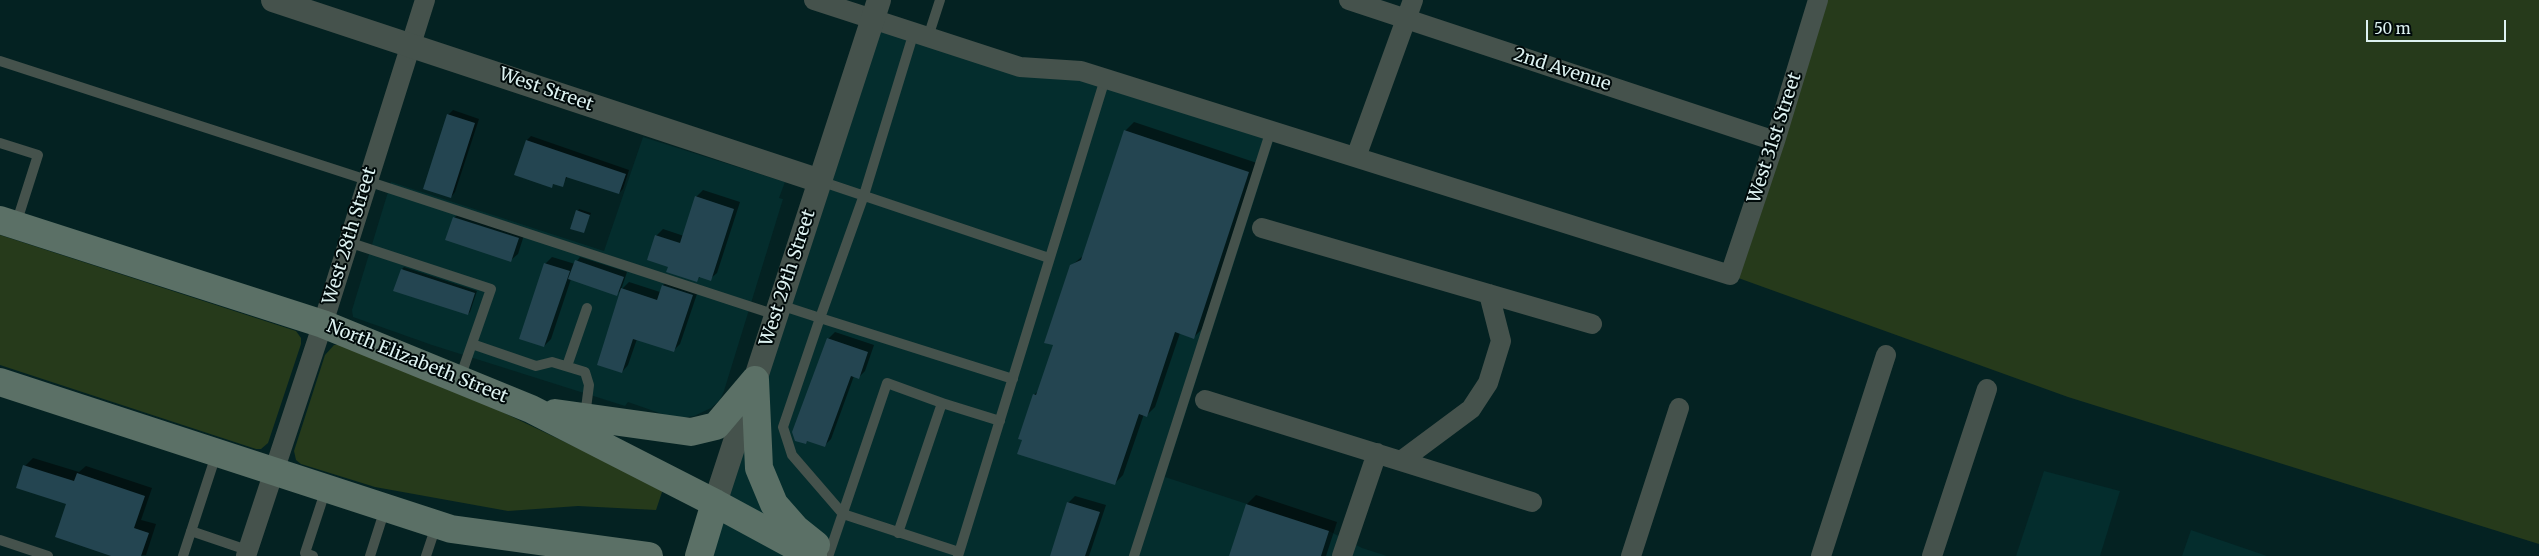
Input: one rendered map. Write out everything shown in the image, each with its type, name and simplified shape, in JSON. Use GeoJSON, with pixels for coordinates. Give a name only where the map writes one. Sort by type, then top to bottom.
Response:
{"type":"FeatureCollection","features":[{"type":"Feature","properties":{"kind":"main road","name":"North Elizabeth Street"},"geometry":{"type":"LineString","coordinates":[[8,222],[323,324],[531,409],[715,503],[824,555]]}},
{"type":"Feature","properties":{"kind":"main road"},"geometry":{"type":"LineString","coordinates":[[531,409],[690,432],[716,426],[755,380]]}},
{"type":"Feature","properties":{"kind":"main road"},"geometry":{"type":"LineString","coordinates":[[755,380],[759,468],[774,504],[796,529],[824,555]]}},
{"type":"Feature","properties":{"kind":"main road"},"geometry":{"type":"LineString","coordinates":[[0,382],[444,527],[522,556]]}},
{"type":"Feature","properties":{"kind":"main road","name":"West 29th Street"},"geometry":{"type":"LineString","coordinates":[[699,556],[715,503]]}},
{"type":"Feature","properties":{"kind":"main road"},"geometry":{"type":"LineString","coordinates":[[444,527],[649,556]]}},
{"type":"Feature","properties":{"kind":"street","name":"West Street"},"geometry":{"type":"LineString","coordinates":[[273,0],[820,180]]}},
{"type":"Feature","properties":{"kind":"street","name":"West 28th Street"},"geometry":{"type":"LineString","coordinates":[[247,553],[323,324],[425,0]]}},
{"type":"Feature","properties":{"kind":"street"},"geometry":{"type":"LineString","coordinates":[[814,0],[876,9],[921,34],[1020,67],[1081,71],[1356,157],[1412,0]]}},
{"type":"Feature","properties":{"kind":"street","name":"2nd Avenue"},"geometry":{"type":"LineString","coordinates":[[1348,0],[1775,141]]}},
{"type":"Feature","properties":{"kind":"street","name":"West 31st Street"},"geometry":{"type":"LineString","coordinates":[[1356,157],[1730,275],[1775,141],[1818,0]]}},
{"type":"Feature","properties":{"kind":"street","name":"West 29th Street"},"geometry":{"type":"LineString","coordinates":[[715,503],[876,9]]}},
{"type":"Feature","properties":{"kind":"street"},"geometry":{"type":"LineString","coordinates":[[1262,228],[1592,324]]}},
{"type":"Feature","properties":{"kind":"street"},"geometry":{"type":"LineString","coordinates":[[1401,461],[1471,409],[1488,383],[1501,341],[1489,294]]}},
{"type":"Feature","properties":{"kind":"street"},"geometry":{"type":"LineString","coordinates":[[1821,556],[1886,355]]}},
{"type":"Feature","properties":{"kind":"street"},"geometry":{"type":"LineString","coordinates":[[1932,556],[1987,388]]}},
{"type":"Feature","properties":{"kind":"street"},"geometry":{"type":"LineString","coordinates":[[1205,400],[1532,502]]}},
{"type":"Feature","properties":{"kind":"street"},"geometry":{"type":"LineString","coordinates":[[1631,556],[1679,408]]}},
{"type":"Feature","properties":{"kind":"street"},"geometry":{"type":"LineString","coordinates":[[1342,556],[1377,454]]}},
{"type":"Feature","properties":{"kind":"lane"},"geometry":{"type":"LineString","coordinates":[[940,0],[921,34],[783,427],[792,455],[843,514],[958,554],[1105,79]]}},
{"type":"Feature","properties":{"kind":"lane"},"geometry":{"type":"LineString","coordinates":[[0,61],[778,310],[820,318],[1013,380]]}},
{"type":"Feature","properties":{"kind":"lane"},"geometry":{"type":"LineString","coordinates":[[1134,556],[1270,130]]}},
{"type":"Feature","properties":{"kind":"lane"},"geometry":{"type":"LineString","coordinates":[[0,143],[38,155],[8,222]]}},
{"type":"Feature","properties":{"kind":"lane"},"geometry":{"type":"LineString","coordinates":[[820,180],[1049,258]]}},
{"type":"Feature","properties":{"kind":"lane"},"geometry":{"type":"LineString","coordinates":[[348,242],[491,289],[460,380]]}},
{"type":"Feature","properties":{"kind":"lane"},"geometry":{"type":"LineString","coordinates":[[567,366],[587,308]]}},
{"type":"Feature","properties":{"kind":"lane"},"geometry":{"type":"LineString","coordinates":[[472,344],[536,366],[552,362],[585,372],[589,385],[585,417]]}},
{"type":"Feature","properties":{"kind":"lane"},"geometry":{"type":"LineString","coordinates":[[824,555],[843,514],[887,383],[1000,421]]}},
{"type":"Feature","properties":{"kind":"lane"},"geometry":{"type":"LineString","coordinates":[[898,532],[942,403]]}},
{"type":"Feature","properties":{"kind":"lane"},"geometry":{"type":"LineString","coordinates":[[183,556],[216,454]]}},
{"type":"Feature","properties":{"kind":"lane"},"geometry":{"type":"LineString","coordinates":[[313,556],[305,553],[326,489]]}},
{"type":"Feature","properties":{"kind":"lane"},"geometry":{"type":"LineString","coordinates":[[370,556],[386,508]]}},
{"type":"Feature","properties":{"kind":"lane"},"geometry":{"type":"LineString","coordinates":[[426,556],[444,527]]}},
{"type":"Feature","properties":{"kind":"lane"},"geometry":{"type":"LineString","coordinates":[[191,531],[247,553]]}},
{"type":"Feature","properties":{"kind":"lane"},"geometry":{"type":"LineString","coordinates":[[0,540],[48,556]]}},
{"type":"Feature","properties":{"kind":"shaded area"},"geometry":{"type":"Polygon","coordinates":[[[873,19],[1020,67],[1081,71],[1276,132],[1165,477],[1329,531],[1362,548],[1387,556],[699,556],[873,19]]]}},
{"type":"Feature","properties":{"kind":"shaded area"},"geometry":{"type":"Polygon","coordinates":[[[643,137],[785,182],[779,198],[783,199],[724,391],[720,400],[711,408],[694,416],[683,418],[668,416],[628,402],[625,406],[432,345],[353,317],[352,310],[391,182],[604,251],[643,137]]]}},
{"type":"Feature","properties":{"kind":"shaded area"},"geometry":{"type":"Polygon","coordinates":[[[2044,471],[2120,491],[2100,556],[2016,556],[2044,471]]]}},
{"type":"Feature","properties":{"kind":"shaded area"},"geometry":{"type":"Polygon","coordinates":[[[2191,530],[2267,556],[2182,556],[2191,530]]]}},
{"type":"Feature","properties":{"kind":"green space"},"geometry":{"type":"Polygon","coordinates":[[[1817,0],[2539,0],[2539,544],[2068,397],[1730,275],[1817,0]]]}},
{"type":"Feature","properties":{"kind":"green space"},"geometry":{"type":"Polygon","coordinates":[[[0,235],[296,331],[301,338],[301,344],[268,443],[261,449],[256,449],[0,365],[0,235]]]}},
{"type":"Feature","properties":{"kind":"green space"},"geometry":{"type":"Polygon","coordinates":[[[334,345],[340,345],[427,376],[663,489],[656,510],[578,506],[508,511],[375,487],[301,464],[296,460],[294,451],[325,355],[334,345]]]}},
{"type":"Feature","properties":{"kind":"building"},"geometry":{"type":"Polygon","coordinates":[[[447,114],[475,123],[451,198],[423,189],[447,114]]]}},
{"type":"Feature","properties":{"kind":"building"},"geometry":{"type":"Polygon","coordinates":[[[1124,130],[1249,172],[1194,339],[1175,332],[1147,417],[1139,414],[1115,485],[1017,454],[1022,440],[1018,439],[1033,394],[1036,395],[1053,345],[1044,343],[1070,265],[1081,260],[1124,130]]]}},
{"type":"Feature","properties":{"kind":"building"},"geometry":{"type":"Polygon","coordinates":[[[526,140],[626,174],[619,194],[566,177],[563,187],[553,184],[552,188],[514,175],[526,140]]]}},
{"type":"Feature","properties":{"kind":"building"},"geometry":{"type":"Polygon","coordinates":[[[695,196],[734,209],[711,281],[699,277],[697,282],[666,272],[668,267],[647,260],[655,235],[680,243],[695,196]]]}},
{"type":"Feature","properties":{"kind":"building"},"geometry":{"type":"Polygon","coordinates":[[[576,210],[590,215],[584,233],[570,229],[576,210]]]}},
{"type":"Feature","properties":{"kind":"building"},"geometry":{"type":"Polygon","coordinates":[[[453,217],[519,238],[511,262],[445,240],[453,217]]]}},
{"type":"Feature","properties":{"kind":"building"},"geometry":{"type":"Polygon","coordinates":[[[575,260],[624,277],[617,296],[568,279],[575,260]]]}},
{"type":"Feature","properties":{"kind":"building"},"geometry":{"type":"Polygon","coordinates":[[[544,263],[570,271],[544,347],[519,339],[544,263]]]}},
{"type":"Feature","properties":{"kind":"building"},"geometry":{"type":"Polygon","coordinates":[[[401,269],[475,293],[468,315],[393,291],[401,269]]]}},
{"type":"Feature","properties":{"kind":"building"},"geometry":{"type":"Polygon","coordinates":[[[662,285],[693,295],[674,352],[633,339],[622,373],[597,365],[621,288],[657,300],[662,285]]]}},
{"type":"Feature","properties":{"kind":"building"},"geometry":{"type":"Polygon","coordinates":[[[827,338],[868,352],[859,379],[851,376],[825,447],[807,441],[806,444],[795,441],[792,432],[827,338]]]}},
{"type":"Feature","properties":{"kind":"building"},"geometry":{"type":"Polygon","coordinates":[[[23,465],[74,481],[77,473],[145,496],[134,528],[149,533],[141,556],[111,556],[55,537],[66,504],[16,488],[23,465]]]}},
{"type":"Feature","properties":{"kind":"building"},"geometry":{"type":"Polygon","coordinates":[[[1067,502],[1100,512],[1085,556],[1050,556],[1067,502]]]}},
{"type":"Feature","properties":{"kind":"building"},"geometry":{"type":"Polygon","coordinates":[[[1246,504],[1329,531],[1321,556],[1229,556],[1246,504]]]}}]}
